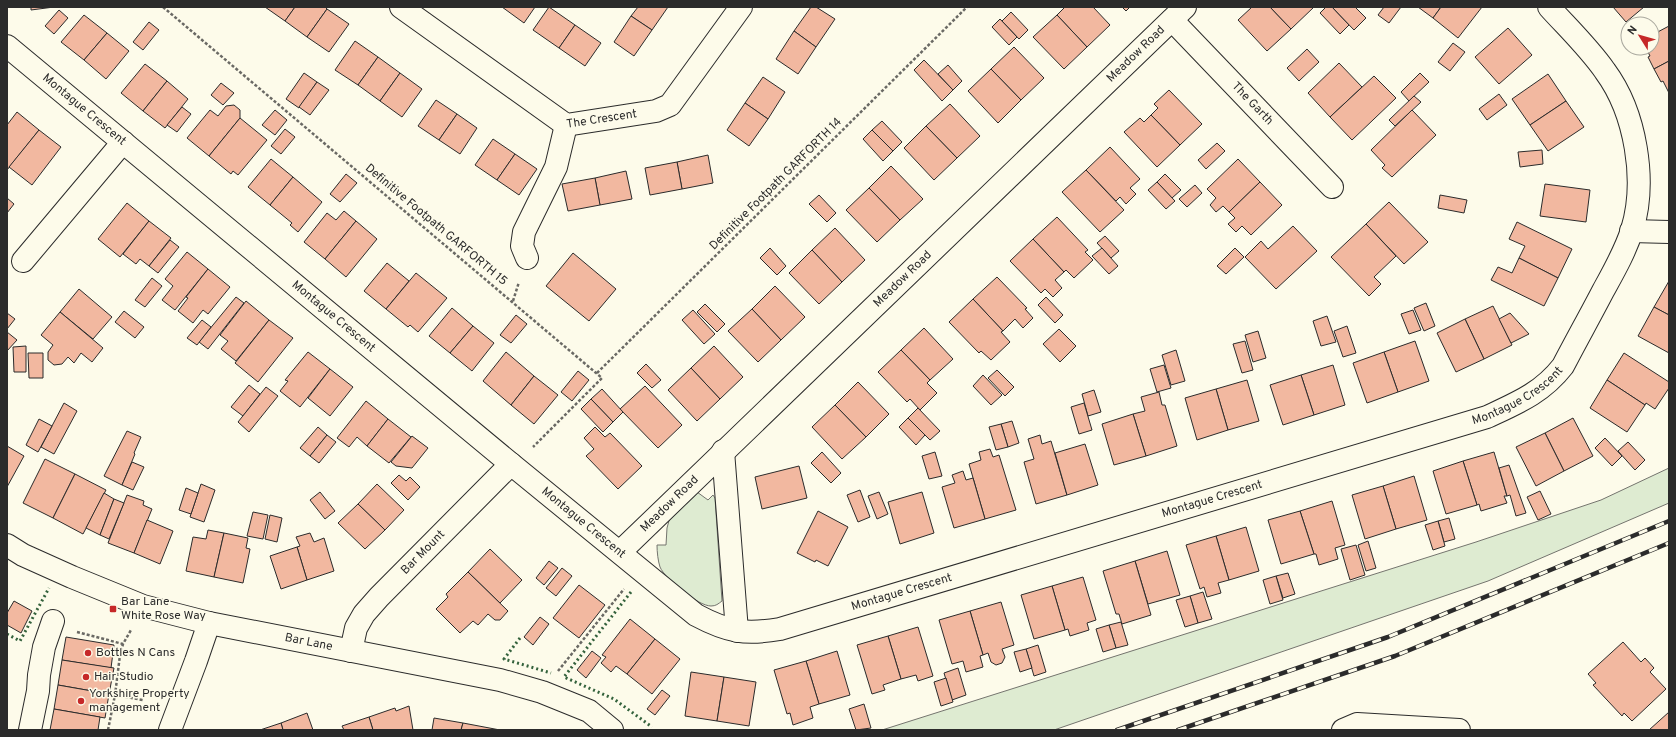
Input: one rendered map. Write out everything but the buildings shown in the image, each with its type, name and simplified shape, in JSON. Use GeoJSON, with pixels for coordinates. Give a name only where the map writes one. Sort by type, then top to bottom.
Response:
{"type":"FeatureCollection","features":[{"type":"Feature","properties":{"kind":"street","name":"The Crescent"},"geometry":{"type":"LineString","coordinates":[[401,7],[566,125],[656,111],[670,105],[740,7]]}},
{"type":"Feature","properties":{"kind":"street","name":"Montague Crescent"},"geometry":{"type":"LineString","coordinates":[[7,46],[696,615],[716,625],[737,631],[759,632],[780,629],[1487,417],[1514,405],[1533,394],[1553,379],[1563,366],[1617,265],[1632,231],[1638,195],[1636,148],[1625,108],[1605,71],[1549,7]]}},
{"type":"Feature","properties":{"kind":"street","name":"The Garth"},"geometry":{"type":"LineString","coordinates":[[1178,13],[1332,187]]}},
{"type":"Feature","properties":{"kind":"street","name":"Meadow Road"},"geometry":{"type":"LineString","coordinates":[[620,552],[1178,13]]}},
{"type":"Feature","properties":{"kind":"street"},"geometry":{"type":"LineString","coordinates":[[527,258],[522,246],[524,232],[556,167],[566,125]]}},
{"type":"Feature","properties":{"kind":"street"},"geometry":{"type":"LineString","coordinates":[[22,261],[123,142]]}},
{"type":"Feature","properties":{"kind":"street"},"geometry":{"type":"LineString","coordinates":[[1632,231],[1669,232]]}},
{"type":"Feature","properties":{"kind":"street"},"geometry":{"type":"LineString","coordinates":[[723,451],[737,631]]}},
{"type":"Feature","properties":{"kind":"street","name":"Bar Mount"},"geometry":{"type":"LineString","coordinates":[[351,651],[356,628],[364,614],[379,597],[513,465]]}},
{"type":"Feature","properties":{"kind":"street","name":"Bar Lane"},"geometry":{"type":"LineString","coordinates":[[7,545],[58,570],[143,606],[209,623],[500,680],[542,692],[589,711],[612,730]]}},
{"type":"Feature","properties":{"kind":"street"},"geometry":{"type":"LineString","coordinates":[[30,730],[38,691],[44,647],[53,621]]}},
{"type":"Feature","properties":{"kind":"street"},"geometry":{"type":"LineString","coordinates":[[170,730],[209,623]]}},
{"type":"Feature","properties":{"kind":"street"},"geometry":{"type":"LineString","coordinates":[[1343,730],[1357,724],[1459,730]]}},
{"type":"Feature","properties":{"kind":"path","name":"Definitive Footpath GARFORTH 15"},"geometry":{"type":"LineString","coordinates":[[163,7],[596,373]]}},
{"type":"Feature","properties":{"kind":"path","name":"Definitive Footpath GARFORTH 14"},"geometry":{"type":"LineString","coordinates":[[596,373],[967,7]]}},
{"type":"Feature","properties":{"kind":"path"},"geometry":{"type":"LineString","coordinates":[[513,465],[602,378],[596,373]]}},
{"type":"Feature","properties":{"kind":"path"},"geometry":{"type":"LineString","coordinates":[[542,692],[640,569]]}},
{"type":"Feature","properties":{"kind":"path"},"geometry":{"type":"LineString","coordinates":[[108,730],[123,644],[143,606]]}},
{"type":"Feature","properties":{"kind":"path"},"geometry":{"type":"LineString","coordinates":[[53,621],[80,633],[123,644]]}},
{"type":"Feature","properties":{"kind":"path"},"geometry":{"type":"LineString","coordinates":[[115,695],[143,700]]}},
{"type":"Feature","properties":{"kind":"green space"},"geometry":{"type":"Polygon","coordinates":[[[1669,468],[1669,503],[1488,581],[1054,730],[882,730],[1476,542],[1601,500],[1669,468]]]}},
{"type":"Feature","properties":{"kind":"green space"},"geometry":{"type":"Polygon","coordinates":[[[697,492],[708,500],[713,495],[715,498],[722,601],[713,606],[698,602],[675,585],[660,567],[658,556],[657,545],[666,545],[667,528],[670,517],[697,492]]]}},
{"type":"Feature","properties":{"kind":"railway"},"geometry":{"type":"LineString","coordinates":[[1117,730],[1388,637],[1669,521]]}},
{"type":"Feature","properties":{"kind":"railway"},"geometry":{"type":"LineString","coordinates":[[1178,730],[1395,656],[1669,543]]}},
{"type":"Feature","properties":{"kind":"hedge"},"geometry":{"type":"LineString","coordinates":[[7,634],[20,641],[49,588]]}},
{"type":"Feature","properties":{"kind":"hedge"},"geometry":{"type":"LineString","coordinates":[[631,592],[564,677],[614,699],[652,727]]}},
{"type":"Feature","properties":{"kind":"hedge"},"geometry":{"type":"LineString","coordinates":[[520,638],[504,659],[551,673]]}},
{"type":"Feature","properties":{"kind":"place","name":"Bar Lane White Rose Way"},"geometry":{"type":"Point","coordinates":[113,609]}},
{"type":"Feature","properties":{"kind":"place","name":"Bottles N Cans"},"geometry":{"type":"Point","coordinates":[88,653]}},
{"type":"Feature","properties":{"kind":"place","name":"Hair Studio"},"geometry":{"type":"Point","coordinates":[86,677]}},
{"type":"Feature","properties":{"kind":"place","name":"Yorkshire Property management"},"geometry":{"type":"Point","coordinates":[81,701]}}]}
